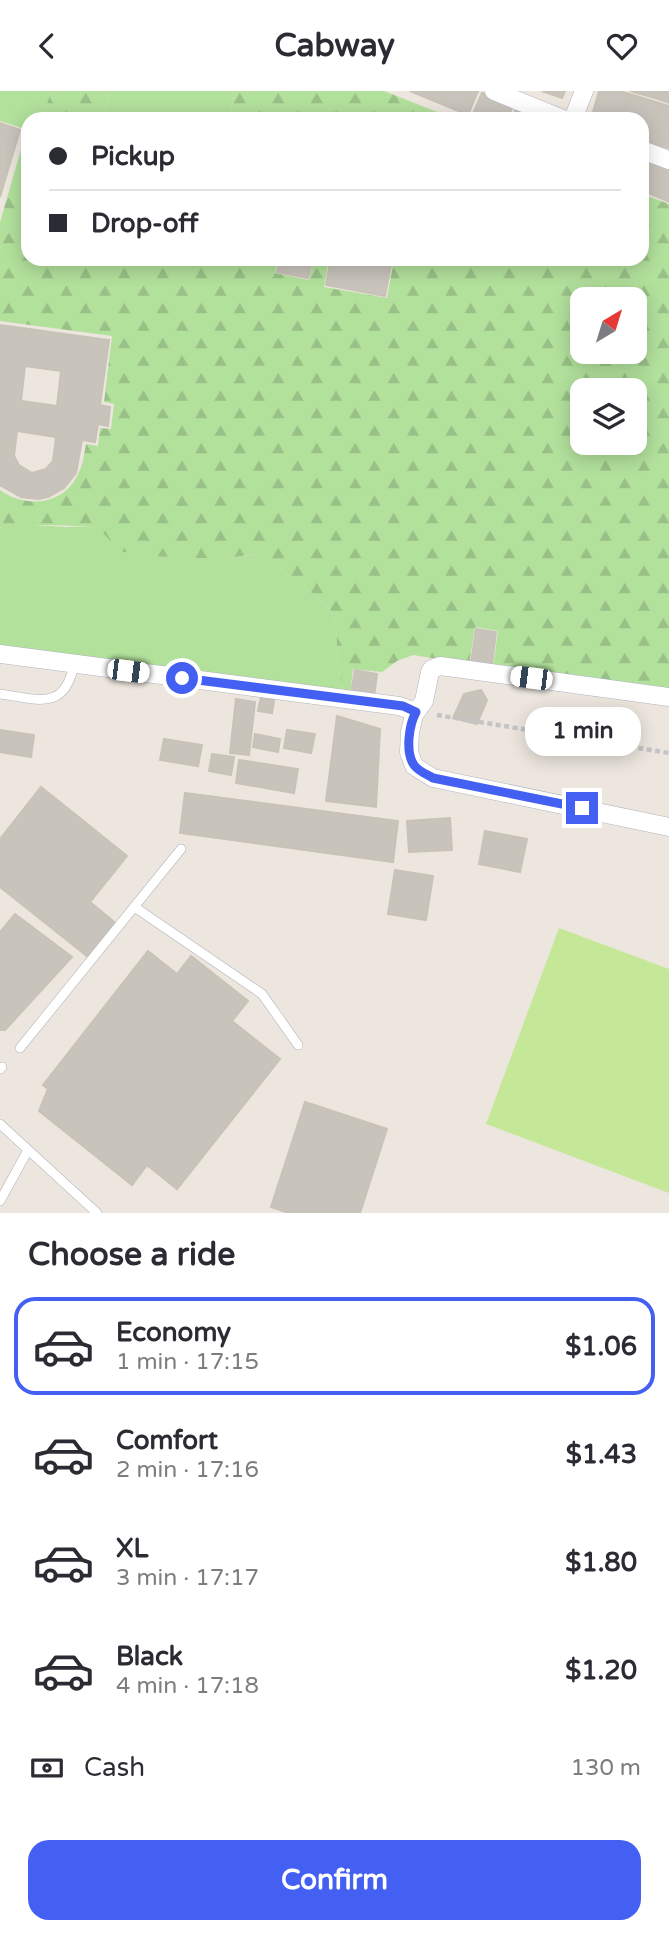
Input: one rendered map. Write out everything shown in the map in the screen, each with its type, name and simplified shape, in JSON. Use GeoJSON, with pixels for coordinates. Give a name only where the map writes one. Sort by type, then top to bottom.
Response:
{"type":"FeatureCollection","features":[{"type":"Feature","properties":{"kind":"street"},"geometry":{"type":"LineString","coordinates":[[494,91],[546,112]]}},
{"type":"Feature","properties":{"kind":"street"},"geometry":{"type":"LineString","coordinates":[[576,112],[584,91]]}},
{"type":"Feature","properties":{"kind":"street"},"geometry":{"type":"LineString","coordinates":[[649,153],[669,160]]}},
{"type":"Feature","properties":{"kind":"street"},"geometry":{"type":"LineString","coordinates":[[0,654],[399,706],[416,712]]}},
{"type":"Feature","properties":{"kind":"street"},"geometry":{"type":"LineString","coordinates":[[669,697],[440,666],[430,672],[424,701],[416,712],[410,732],[411,760],[414,766],[433,778],[669,827]]}},
{"type":"Feature","properties":{"kind":"lane"},"geometry":{"type":"LineString","coordinates":[[0,694],[48,700],[56,698],[67,686],[74,664]]}},
{"type":"Feature","properties":{"kind":"lane"},"geometry":{"type":"LineString","coordinates":[[20,1048],[136,908],[181,849]]}},
{"type":"Feature","properties":{"kind":"lane"},"geometry":{"type":"LineString","coordinates":[[136,908],[262,994],[298,1045]]}},
{"type":"Feature","properties":{"kind":"lane"},"geometry":{"type":"LineString","coordinates":[[0,1124],[97,1213]]}},
{"type":"Feature","properties":{"kind":"lane"},"geometry":{"type":"LineString","coordinates":[[0,1201],[28,1150]]}},
{"type":"Feature","properties":{"kind":"path"},"geometry":{"type":"LineString","coordinates":[[416,712],[669,753]]}},
{"type":"Feature","properties":{"kind":"green space"},"geometry":{"type":"Polygon","coordinates":[[[0,91],[51,91],[44,112],[21,112],[21,128],[0,121],[0,91]]]}},
{"type":"Feature","properties":{"kind":"green space"},"geometry":{"type":"Polygon","coordinates":[[[51,91],[111,91],[104,112],[44,112],[51,91]]]}},
{"type":"Feature","properties":{"kind":"green space"},"geometry":{"type":"Polygon","coordinates":[[[111,91],[235,91],[230,112],[104,112],[111,91]]]}},
{"type":"Feature","properties":{"kind":"green space"},"geometry":{"type":"Polygon","coordinates":[[[235,91],[384,91],[437,112],[230,112],[235,91]]]}},
{"type":"Feature","properties":{"kind":"green space"},"geometry":{"type":"Polygon","coordinates":[[[21,150],[21,266],[276,266],[275,273],[309,280],[312,266],[328,266],[324,287],[387,298],[393,266],[649,266],[649,197],[669,204],[669,693],[493,668],[498,631],[475,627],[469,664],[413,655],[397,661],[382,672],[353,669],[350,694],[343,693],[338,667],[336,627],[329,607],[273,563],[256,554],[227,558],[144,556],[119,551],[97,526],[36,525],[0,528],[0,490],[20,500],[42,501],[53,498],[70,486],[79,472],[86,444],[98,446],[100,428],[111,429],[114,404],[104,402],[112,336],[0,321],[0,222],[21,150]]]}},
{"type":"Feature","properties":{"kind":"green space"},"geometry":{"type":"Polygon","coordinates":[[[18,524],[98,526],[120,551],[144,556],[227,558],[256,554],[273,563],[329,607],[336,627],[338,667],[343,693],[0,646],[0,528],[18,524]]]}},
{"type":"Feature","properties":{"kind":"green space"},"geometry":{"type":"Polygon","coordinates":[[[559,928],[669,969],[669,1193],[486,1124],[559,928]]]}},
{"type":"Feature","properties":{"kind":"building"},"geometry":{"type":"Polygon","coordinates":[[[410,91],[478,91],[469,112],[461,112],[410,91]]]}},
{"type":"Feature","properties":{"kind":"building"},"geometry":{"type":"Polygon","coordinates":[[[542,91],[565,91],[562,98],[542,91]]]}},
{"type":"Feature","properties":{"kind":"building"},"geometry":{"type":"Polygon","coordinates":[[[599,91],[630,94],[625,112],[593,112],[599,91]]]}},
{"type":"Feature","properties":{"kind":"building"},"geometry":{"type":"Polygon","coordinates":[[[630,91],[661,91],[658,99],[630,91]]]}},
{"type":"Feature","properties":{"kind":"building"},"geometry":{"type":"Polygon","coordinates":[[[661,91],[669,91],[669,103],[658,99],[661,91]]]}},
{"type":"Feature","properties":{"kind":"building"},"geometry":{"type":"Polygon","coordinates":[[[482,93],[513,106],[510,112],[474,112],[482,93]]]}},
{"type":"Feature","properties":{"kind":"building"},"geometry":{"type":"Polygon","coordinates":[[[630,94],[659,103],[649,136],[649,112],[625,112],[630,94]]]}},
{"type":"Feature","properties":{"kind":"building"},"geometry":{"type":"Polygon","coordinates":[[[659,103],[669,106],[669,148],[649,143],[659,103]]]}},
{"type":"Feature","properties":{"kind":"building"},"geometry":{"type":"Polygon","coordinates":[[[517,106],[532,112],[515,112],[517,106]]]}},
{"type":"Feature","properties":{"kind":"building"},"geometry":{"type":"Polygon","coordinates":[[[0,123],[20,130],[0,197],[0,123]]]}},
{"type":"Feature","properties":{"kind":"building"},"geometry":{"type":"Polygon","coordinates":[[[649,159],[669,167],[669,202],[649,193],[649,159]]]}},
{"type":"Feature","properties":{"kind":"building"},"geometry":{"type":"Polygon","coordinates":[[[278,266],[311,266],[308,278],[277,272],[278,266]]]}},
{"type":"Feature","properties":{"kind":"building"},"geometry":{"type":"Polygon","coordinates":[[[329,266],[391,266],[385,296],[326,285],[329,266]]]}},
{"type":"Feature","properties":{"kind":"building"},"geometry":{"type":"Polygon","coordinates":[[[0,325],[109,340],[100,405],[110,407],[108,426],[98,424],[95,442],[82,440],[76,473],[64,488],[39,499],[21,497],[0,485],[0,325]],[[25,366],[21,401],[57,406],[61,371],[25,366]],[[17,431],[14,456],[19,465],[32,473],[46,469],[53,461],[56,437],[17,431]]]}},
{"type":"Feature","properties":{"kind":"building"},"geometry":{"type":"Polygon","coordinates":[[[476,629],[496,632],[492,665],[471,663],[476,629]]]}},
{"type":"Feature","properties":{"kind":"building"},"geometry":{"type":"Polygon","coordinates":[[[355,670],[377,674],[374,697],[351,693],[355,670]]]}},
{"type":"Feature","properties":{"kind":"building"},"geometry":{"type":"Polygon","coordinates":[[[481,690],[487,700],[477,724],[453,718],[464,694],[481,690]]]}},
{"type":"Feature","properties":{"kind":"building"},"geometry":{"type":"Polygon","coordinates":[[[261,697],[274,700],[272,713],[258,711],[261,697]]]}},
{"type":"Feature","properties":{"kind":"building"},"geometry":{"type":"Polygon","coordinates":[[[236,699],[255,702],[249,755],[230,753],[236,699]]]}},
{"type":"Feature","properties":{"kind":"building"},"geometry":{"type":"Polygon","coordinates":[[[337,716],[380,729],[376,807],[326,801],[337,716]]]}},
{"type":"Feature","properties":{"kind":"building"},"geometry":{"type":"Polygon","coordinates":[[[0,730],[34,735],[31,757],[0,752],[0,730]]]}},
{"type":"Feature","properties":{"kind":"building"},"geometry":{"type":"Polygon","coordinates":[[[287,730],[315,734],[311,753],[284,748],[287,730]]]}},
{"type":"Feature","properties":{"kind":"building"},"geometry":{"type":"Polygon","coordinates":[[[255,734],[280,739],[278,752],[253,747],[255,734]]]}},
{"type":"Feature","properties":{"kind":"building"},"geometry":{"type":"Polygon","coordinates":[[[164,739],[202,745],[198,766],[160,760],[164,739]]]}},
{"type":"Feature","properties":{"kind":"building"},"geometry":{"type":"Polygon","coordinates":[[[212,754],[234,757],[231,775],[209,771],[212,754]]]}},
{"type":"Feature","properties":{"kind":"building"},"geometry":{"type":"Polygon","coordinates":[[[239,760],[298,769],[294,793],[236,783],[239,760]]]}},
{"type":"Feature","properties":{"kind":"building"},"geometry":{"type":"Polygon","coordinates":[[[41,787],[127,856],[90,902],[119,926],[92,960],[0,887],[0,839],[41,787]]]}},
{"type":"Feature","properties":{"kind":"building"},"geometry":{"type":"Polygon","coordinates":[[[185,793],[398,821],[393,862],[180,833],[185,793]]]}},
{"type":"Feature","properties":{"kind":"building"},"geometry":{"type":"Polygon","coordinates":[[[450,818],[452,850],[409,852],[407,821],[450,818]]]}},
{"type":"Feature","properties":{"kind":"building"},"geometry":{"type":"Polygon","coordinates":[[[485,831],[527,839],[520,872],[479,864],[485,831]]]}},
{"type":"Feature","properties":{"kind":"building"},"geometry":{"type":"Polygon","coordinates":[[[395,870],[433,876],[426,920],[388,914],[395,870]]]}},
{"type":"Feature","properties":{"kind":"building"},"geometry":{"type":"Polygon","coordinates":[[[15,914],[72,957],[5,1030],[0,1030],[0,932],[15,914]]]}},
{"type":"Feature","properties":{"kind":"building"},"geometry":{"type":"Polygon","coordinates":[[[148,951],[177,974],[191,956],[248,1001],[232,1021],[280,1059],[177,1189],[147,1165],[132,1185],[39,1111],[48,1089],[43,1085],[148,951]]]}},
{"type":"Feature","properties":{"kind":"building"},"geometry":{"type":"Polygon","coordinates":[[[305,1102],[387,1129],[360,1213],[289,1213],[271,1207],[305,1102]]]}},
{"type":"Feature","properties":{"kind":"route"},"geometry":{"type":"LineString","coordinates":[[182,678],[403,706],[416,712],[410,732],[409,752],[414,766],[423,773],[433,778],[582,808]]}}]}
